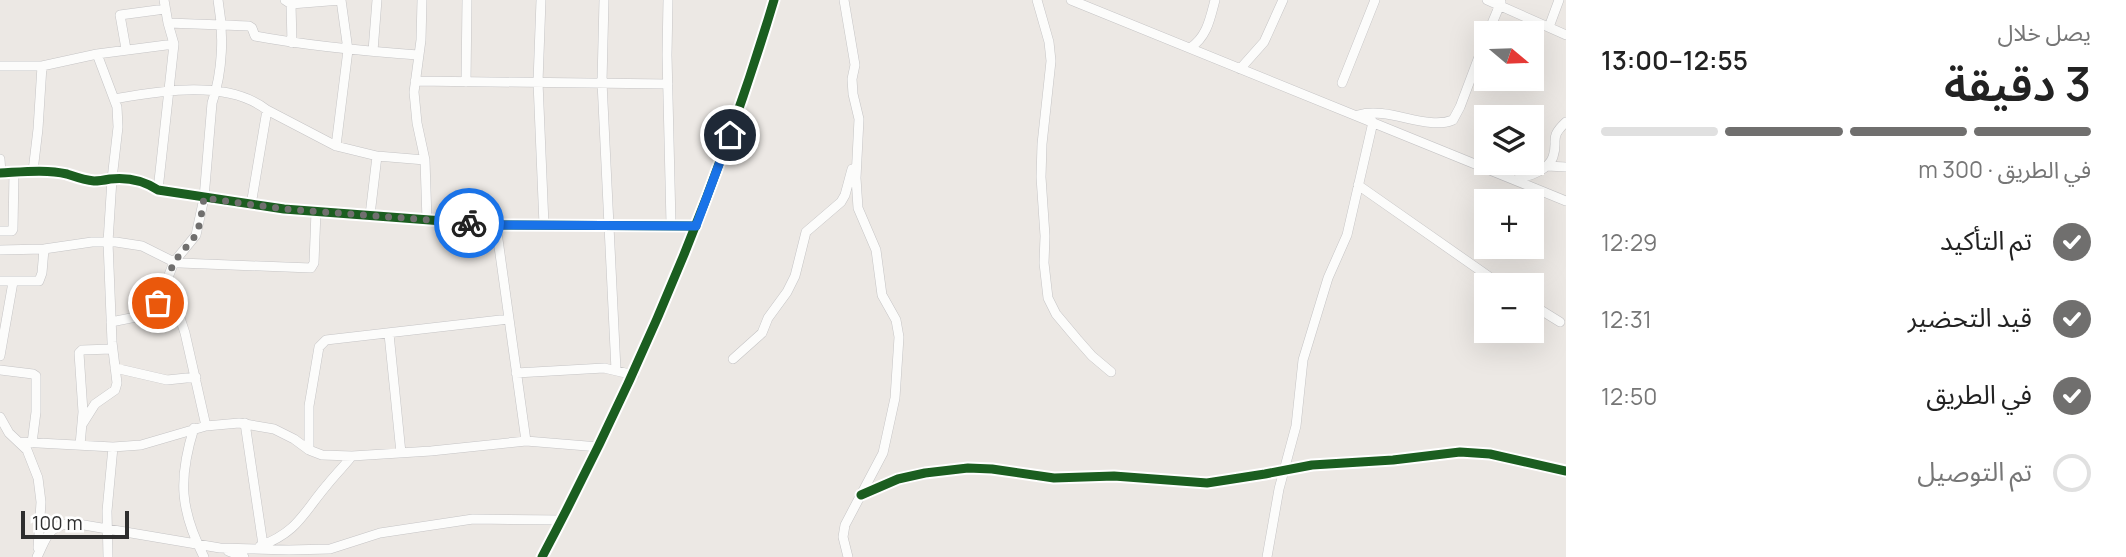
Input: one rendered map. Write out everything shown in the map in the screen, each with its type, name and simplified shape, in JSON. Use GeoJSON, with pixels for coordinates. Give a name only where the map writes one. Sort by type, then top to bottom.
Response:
{"type":"FeatureCollection","features":[{"type":"Feature","properties":{"kind":"street"},"geometry":{"type":"LineString","coordinates":[[111,322],[151,312],[160,298],[174,262],[196,235],[200,223],[223,24],[218,0]]}},
{"type":"Feature","properties":{"kind":"street"},"geometry":{"type":"LineString","coordinates":[[292,43],[288,2],[341,0],[348,50],[336,146]]}},
{"type":"Feature","properties":{"kind":"street"},"geometry":{"type":"LineString","coordinates":[[373,51],[380,0]]}},
{"type":"Feature","properties":{"kind":"street"},"geometry":{"type":"LineString","coordinates":[[422,0],[421,40],[414,92],[425,160],[426,220]]}},
{"type":"Feature","properties":{"kind":"street"},"geometry":{"type":"LineString","coordinates":[[466,82],[467,0]]}},
{"type":"Feature","properties":{"kind":"street"},"geometry":{"type":"LineString","coordinates":[[541,0],[538,82],[544,225]]}},
{"type":"Feature","properties":{"kind":"street"},"geometry":{"type":"LineString","coordinates":[[604,0],[602,82],[616,370]]}},
{"type":"Feature","properties":{"kind":"street"},"geometry":{"type":"LineString","coordinates":[[668,0],[671,224]]}},
{"type":"Feature","properties":{"kind":"street"},"geometry":{"type":"LineString","coordinates":[[542,557],[634,375],[696,226],[745,94],[774,0]]}},
{"type":"Feature","properties":{"kind":"street"},"geometry":{"type":"LineString","coordinates":[[844,0],[855,65],[853,93],[859,119],[856,158],[858,208],[876,250],[882,295],[896,320],[898,337],[895,398],[890,426],[883,453],[845,525],[844,537],[848,557]]}},
{"type":"Feature","properties":{"kind":"street"},"geometry":{"type":"LineString","coordinates":[[1037,0],[1051,52],[1041,170],[1048,298],[1056,314],[1077,340],[1111,372]]}},
{"type":"Feature","properties":{"kind":"street"},"geometry":{"type":"LineString","coordinates":[[1072,0],[1566,201]]}},
{"type":"Feature","properties":{"kind":"street"},"geometry":{"type":"LineString","coordinates":[[1190,48],[1201,40],[1215,0]]}},
{"type":"Feature","properties":{"kind":"street"},"geometry":{"type":"LineString","coordinates":[[1240,69],[1264,42],[1283,0]]}},
{"type":"Feature","properties":{"kind":"street"},"geometry":{"type":"LineString","coordinates":[[1342,83],[1375,0]]}},
{"type":"Feature","properties":{"kind":"street"},"geometry":{"type":"LineString","coordinates":[[1487,0],[1501,2],[1566,34]]}},
{"type":"Feature","properties":{"kind":"street"},"geometry":{"type":"LineString","coordinates":[[1549,27],[1559,0]]}},
{"type":"Feature","properties":{"kind":"street"},"geometry":{"type":"LineString","coordinates":[[1493,21],[1501,2]]}},
{"type":"Feature","properties":{"kind":"street"},"geometry":{"type":"LineString","coordinates":[[126,49],[120,15],[165,5],[174,44],[158,190]]}},
{"type":"Feature","properties":{"kind":"street"},"geometry":{"type":"LineString","coordinates":[[168,23],[251,27],[255,36],[292,43],[418,55]]}},
{"type":"Feature","properties":{"kind":"street"},"geometry":{"type":"LineString","coordinates":[[0,66],[42,66],[126,49],[174,44]]}},
{"type":"Feature","properties":{"kind":"street"},"geometry":{"type":"LineString","coordinates":[[83,423],[95,404],[115,390],[117,383],[112,349],[108,242],[111,179],[118,127],[117,107],[97,54]]}},
{"type":"Feature","properties":{"kind":"street"},"geometry":{"type":"LineString","coordinates":[[33,171],[42,66]]}},
{"type":"Feature","properties":{"kind":"street"},"geometry":{"type":"LineString","coordinates":[[1356,116],[1361,113],[1380,113],[1433,123],[1452,120],[1474,70]]}},
{"type":"Feature","properties":{"kind":"street"},"geometry":{"type":"LineString","coordinates":[[415,81],[668,84]]}},
{"type":"Feature","properties":{"kind":"street"},"geometry":{"type":"LineString","coordinates":[[114,99],[169,90],[216,92],[250,99],[336,146],[377,156],[425,160]]}},
{"type":"Feature","properties":{"kind":"street"},"geometry":{"type":"LineString","coordinates":[[251,205],[267,110]]}},
{"type":"Feature","properties":{"kind":"street"},"geometry":{"type":"LineString","coordinates":[[1267,557],[1283,469],[1297,417],[1303,360],[1328,278],[1347,235],[1374,122]]}},
{"type":"Feature","properties":{"kind":"street"},"geometry":{"type":"LineString","coordinates":[[1546,166],[1554,153],[1555,133],[1566,122]]}},
{"type":"Feature","properties":{"kind":"street"},"geometry":{"type":"LineString","coordinates":[[370,215],[377,156]]}},
{"type":"Feature","properties":{"kind":"street"},"geometry":{"type":"LineString","coordinates":[[733,359],[762,333],[768,318],[787,292],[794,276],[806,232],[841,202],[856,158]]}},
{"type":"Feature","properties":{"kind":"street"},"geometry":{"type":"LineString","coordinates":[[0,159],[0,173],[33,171],[66,174],[97,181],[139,180],[158,190],[251,205],[496,225],[696,226]]}},
{"type":"Feature","properties":{"kind":"street"},"geometry":{"type":"LineString","coordinates":[[1515,180],[1546,166],[1566,167]]}},
{"type":"Feature","properties":{"kind":"street"},"geometry":{"type":"LineString","coordinates":[[0,232],[13,229],[14,172]]}},
{"type":"Feature","properties":{"kind":"street"},"geometry":{"type":"LineString","coordinates":[[1358,185],[1484,273]]}},
{"type":"Feature","properties":{"kind":"street"},"geometry":{"type":"LineString","coordinates":[[0,250],[44,249],[108,242],[142,246],[174,262],[312,268],[316,211]]}},
{"type":"Feature","properties":{"kind":"street"},"geometry":{"type":"LineString","coordinates":[[496,225],[526,442]]}},
{"type":"Feature","properties":{"kind":"street"},"geometry":{"type":"LineString","coordinates":[[0,281],[40,279],[44,249]]}},
{"type":"Feature","properties":{"kind":"street"},"geometry":{"type":"LineString","coordinates":[[168,275],[185,333],[206,426]]}},
{"type":"Feature","properties":{"kind":"street"},"geometry":{"type":"LineString","coordinates":[[0,356],[13,282]]}},
{"type":"Feature","properties":{"kind":"street"},"geometry":{"type":"LineString","coordinates":[[1544,312],[1560,322]]}},
{"type":"Feature","properties":{"kind":"street"},"geometry":{"type":"LineString","coordinates":[[309,450],[309,406],[319,347],[326,340],[509,318]]}},
{"type":"Feature","properties":{"kind":"street"},"geometry":{"type":"LineString","coordinates":[[389,334],[401,453]]}},
{"type":"Feature","properties":{"kind":"street"},"geometry":{"type":"LineString","coordinates":[[80,445],[83,423],[79,353],[82,350],[112,349]]}},
{"type":"Feature","properties":{"kind":"street"},"geometry":{"type":"LineString","coordinates":[[115,368],[167,380],[196,377]]}},
{"type":"Feature","properties":{"kind":"street"},"geometry":{"type":"LineString","coordinates":[[516,373],[604,368],[634,375]]}},
{"type":"Feature","properties":{"kind":"street"},"geometry":{"type":"LineString","coordinates":[[0,370],[36,376],[36,412],[32,443]]}},
{"type":"Feature","properties":{"kind":"street"},"geometry":{"type":"LineString","coordinates":[[0,417],[9,433],[27,450],[38,478],[41,502],[38,557]]}},
{"type":"Feature","properties":{"kind":"street"},"geometry":{"type":"LineString","coordinates":[[20,442],[113,447],[141,445],[194,428],[245,423],[274,429],[322,455],[401,453],[526,442],[599,447]]}},
{"type":"Feature","properties":{"kind":"street"},"geometry":{"type":"LineString","coordinates":[[245,423],[258,547]]}},
{"type":"Feature","properties":{"kind":"street"},"geometry":{"type":"LineString","coordinates":[[194,428],[187,450],[183,490],[190,530],[204,557]]}},
{"type":"Feature","properties":{"kind":"street"},"geometry":{"type":"LineString","coordinates":[[108,557],[113,447]]}},
{"type":"Feature","properties":{"kind":"street"},"geometry":{"type":"LineString","coordinates":[[861,495],[898,479],[961,468],[992,469],[1054,478],[1114,476],[1195,483],[1312,465],[1461,452],[1490,454],[1566,471]]}},
{"type":"Feature","properties":{"kind":"street"},"geometry":{"type":"LineString","coordinates":[[258,547],[276,540],[304,517],[352,456]]}},
{"type":"Feature","properties":{"kind":"street"},"geometry":{"type":"LineString","coordinates":[[220,548],[330,548],[380,533],[473,519],[562,520]]}},
{"type":"Feature","properties":{"kind":"street"},"geometry":{"type":"LineString","coordinates":[[38,557],[50,531],[59,525],[79,523],[220,548],[244,557]]}},
{"type":"Feature","properties":{"kind":"cycle path"},"geometry":{"type":"LineString","coordinates":[[542,557],[610,422],[672,284],[727,144],[774,0]]}},
{"type":"Feature","properties":{"kind":"cycle path"},"geometry":{"type":"LineString","coordinates":[[0,173],[51,172],[94,181],[129,179],[158,190],[284,209],[496,225],[696,226]]}},
{"type":"Feature","properties":{"kind":"cycle path"},"geometry":{"type":"LineString","coordinates":[[861,495],[898,479],[968,468],[1054,478],[1114,476],[1207,483],[1312,465],[1393,460],[1460,452],[1490,454],[1566,471]]}},
{"type":"Feature","properties":{"kind":"way so far"},"geometry":{"type":"LineString","coordinates":[[158,303],[174,262],[196,235],[204,198],[284,209],[469,223]]}},
{"type":"Feature","properties":{"kind":"route"},"geometry":{"type":"LineString","coordinates":[[469,223],[696,226],[730,135]]}}]}
